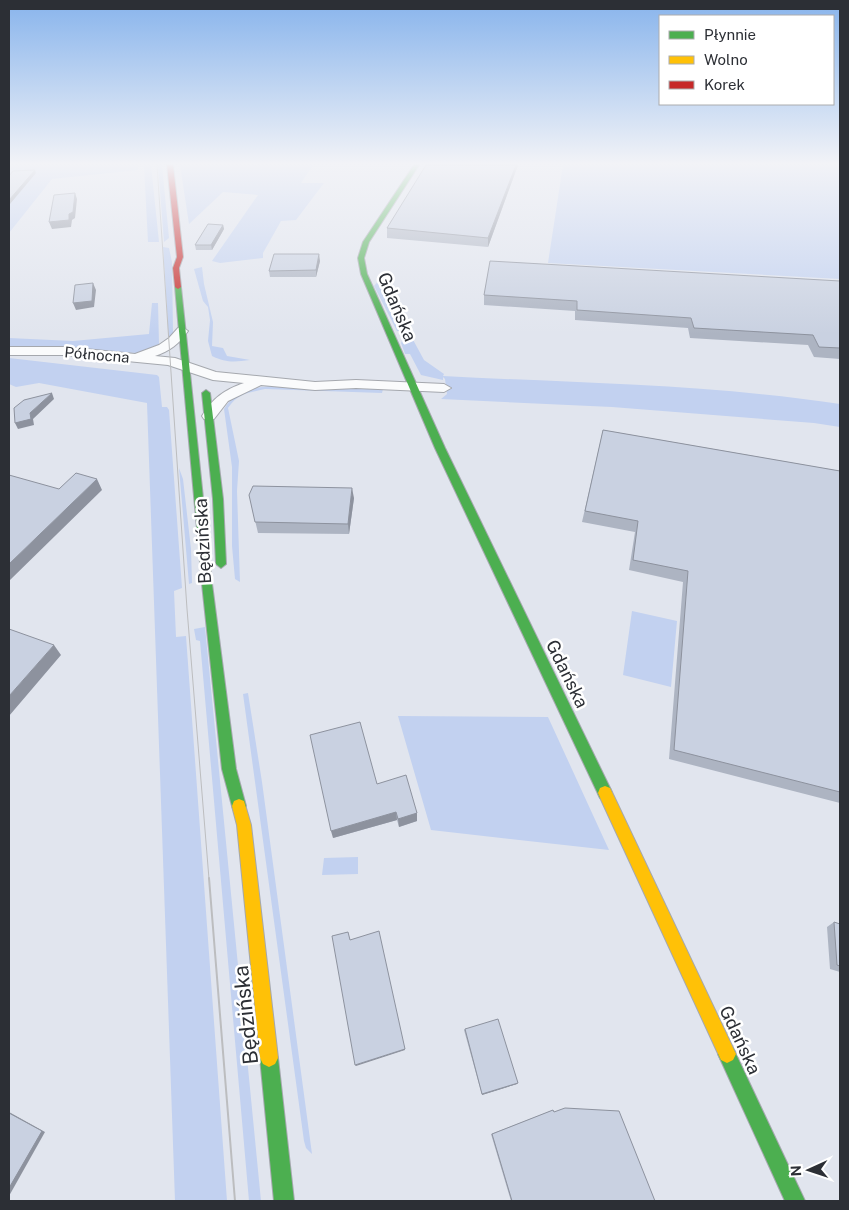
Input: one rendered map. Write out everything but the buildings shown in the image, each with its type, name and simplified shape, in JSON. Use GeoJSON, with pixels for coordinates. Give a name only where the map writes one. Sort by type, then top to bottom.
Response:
{"type":"FeatureCollection","features":[{"type":"Feature","properties":{"kind":"main road","name":"Będzińska"},"geometry":{"type":"LineString","coordinates":[[176,221],[180,258],[188,272]]}},
{"type":"Feature","properties":{"kind":"main road","name":"Gdańska"},"geometry":{"type":"LineString","coordinates":[[379,221],[366,242],[361,263],[367,283],[412,386],[517,612],[641,869],[795,1201]]}},
{"type":"Feature","properties":{"kind":"main road","name":"Będzińska"},"geometry":{"type":"LineString","coordinates":[[180,258],[176,268],[185,367],[222,719],[229,769],[244,825]]}},
{"type":"Feature","properties":{"kind":"main road","name":"Będzińska"},"geometry":{"type":"LineString","coordinates":[[202,364],[221,527],[221,575]]}},
{"type":"Feature","properties":{"kind":"main road","name":"Będzińska"},"geometry":{"type":"LineString","coordinates":[[245,790],[244,825],[284,1201]]}},
{"type":"Feature","properties":{"kind":"street"},"geometry":{"type":"LineString","coordinates":[[131,358],[160,351],[177,338],[182,331]]}},
{"type":"Feature","properties":{"kind":"street","name":"Północna"},"geometry":{"type":"LineString","coordinates":[[9,351],[170,370],[202,364],[356,384],[444,388]]}},
{"type":"Feature","properties":{"kind":"street","name":"Północna"},"geometry":{"type":"LineString","coordinates":[[9,351],[65,351],[170,362],[185,367]]}},
{"type":"Feature","properties":{"kind":"street","name":"Północna"},"geometry":{"type":"LineString","coordinates":[[202,364],[213,376],[315,386],[356,384]]}},
{"type":"Feature","properties":{"kind":"street"},"geometry":{"type":"LineString","coordinates":[[209,416],[219,400],[235,390],[263,382]]}},
{"type":"Feature","properties":{"kind":"shaded area"},"geometry":{"type":"Polygon","coordinates":[[[9,221],[18,221],[9,233],[9,221]]]}},
{"type":"Feature","properties":{"kind":"shaded area"},"geometry":{"type":"Polygon","coordinates":[[[147,221],[157,221],[159,242],[148,242],[147,221]]]}},
{"type":"Feature","properties":{"kind":"shaded area"},"geometry":{"type":"Polygon","coordinates":[[[162,221],[167,221],[169,238],[164,242],[162,221]]]}},
{"type":"Feature","properties":{"kind":"shaded area"},"geometry":{"type":"Polygon","coordinates":[[[240,221],[281,221],[263,253],[263,258],[220,263],[212,261],[240,221]]]}},
{"type":"Feature","properties":{"kind":"shaded area"},"geometry":{"type":"Polygon","coordinates":[[[554,221],[840,221],[840,279],[548,263],[554,221]]]}},
{"type":"Feature","properties":{"kind":"shaded area"},"geometry":{"type":"Polygon","coordinates":[[[163,247],[169,248],[172,262],[173,334],[169,341],[163,247]]]}},
{"type":"Feature","properties":{"kind":"shaded area"},"geometry":{"type":"Polygon","coordinates":[[[202,267],[213,322],[212,346],[223,348],[227,356],[250,360],[231,361],[212,356],[208,341],[210,320],[208,307],[203,301],[194,269],[202,267]]]}},
{"type":"Feature","properties":{"kind":"shaded area"},"geometry":{"type":"Polygon","coordinates":[[[380,279],[383,280],[409,332],[397,331],[374,286],[380,279]]]}},
{"type":"Feature","properties":{"kind":"shaded area"},"geometry":{"type":"Polygon","coordinates":[[[152,303],[158,303],[159,344],[148,351],[137,353],[9,347],[9,338],[73,341],[149,334],[152,303]]]}},
{"type":"Feature","properties":{"kind":"shaded area"},"geometry":{"type":"Polygon","coordinates":[[[411,336],[424,360],[444,374],[443,376],[692,388],[791,397],[840,404],[840,427],[814,423],[612,407],[441,399],[447,394],[445,379],[443,377],[443,380],[421,375],[410,354],[405,354],[401,343],[403,339],[411,336]]]}},
{"type":"Feature","properties":{"kind":"shaded area"},"geometry":{"type":"Polygon","coordinates":[[[9,358],[157,375],[159,377],[162,407],[167,407],[169,410],[182,588],[174,591],[176,637],[186,636],[227,1201],[175,1201],[147,403],[39,383],[16,387],[9,384],[9,358]]]}},
{"type":"Feature","properties":{"kind":"shaded area"},"geometry":{"type":"Polygon","coordinates":[[[270,386],[383,389],[382,393],[265,389],[240,396],[228,408],[239,461],[237,491],[240,582],[235,579],[232,546],[232,467],[224,409],[238,394],[250,389],[270,386]]]}},
{"type":"Feature","properties":{"kind":"shaded area"},"geometry":{"type":"Polygon","coordinates":[[[179,468],[183,479],[191,549],[192,583],[189,584],[179,468]]]}},
{"type":"Feature","properties":{"kind":"shaded area"},"geometry":{"type":"Polygon","coordinates":[[[632,611],[677,621],[671,687],[623,675],[632,611]]]}},
{"type":"Feature","properties":{"kind":"shaded area"},"geometry":{"type":"Polygon","coordinates":[[[205,627],[261,1201],[249,1201],[200,641],[196,640],[194,629],[205,627]]]}},
{"type":"Feature","properties":{"kind":"shaded area"},"geometry":{"type":"Polygon","coordinates":[[[248,693],[262,782],[312,1154],[306,1148],[304,1141],[243,694],[248,693]]]}},
{"type":"Feature","properties":{"kind":"shaded area"},"geometry":{"type":"Polygon","coordinates":[[[398,716],[548,717],[609,850],[431,830],[398,716]]]}},
{"type":"Feature","properties":{"kind":"shaded area"},"geometry":{"type":"Polygon","coordinates":[[[358,857],[358,874],[322,875],[324,858],[358,857]]]}},
{"type":"Feature","properties":{"kind":"tram line"},"geometry":{"type":"LineString","coordinates":[[161,221],[187,609],[209,879]]}},
{"type":"Feature","properties":{"kind":"tram line"},"geometry":{"type":"LineString","coordinates":[[209,878],[235,1201]]}},
{"type":"Feature","properties":{"kind":"traffic: fast"},"geometry":{"type":"LineString","coordinates":[[379,221],[366,242],[361,258],[364,274],[440,448],[605,793]]}},
{"type":"Feature","properties":{"kind":"traffic: fast"},"geometry":{"type":"LineString","coordinates":[[178,287],[207,584],[229,769],[239,806]]}},
{"type":"Feature","properties":{"kind":"traffic: fast"},"geometry":{"type":"LineString","coordinates":[[206,393],[218,499],[221,564]]}},
{"type":"Feature","properties":{"kind":"traffic: fast"},"geometry":{"type":"LineString","coordinates":[[727,1054],[795,1201]]}},
{"type":"Feature","properties":{"kind":"traffic: fast"},"geometry":{"type":"LineString","coordinates":[[269,1058],[284,1201]]}},
{"type":"Feature","properties":{"kind":"traffic: slow"},"geometry":{"type":"LineString","coordinates":[[605,793],[727,1054]]}},
{"type":"Feature","properties":{"kind":"traffic: slow"},"geometry":{"type":"LineString","coordinates":[[239,806],[244,825],[269,1058]]}},
{"type":"Feature","properties":{"kind":"traffic: jam"},"geometry":{"type":"LineString","coordinates":[[176,221],[180,257],[176,268],[178,287]]}}]}
